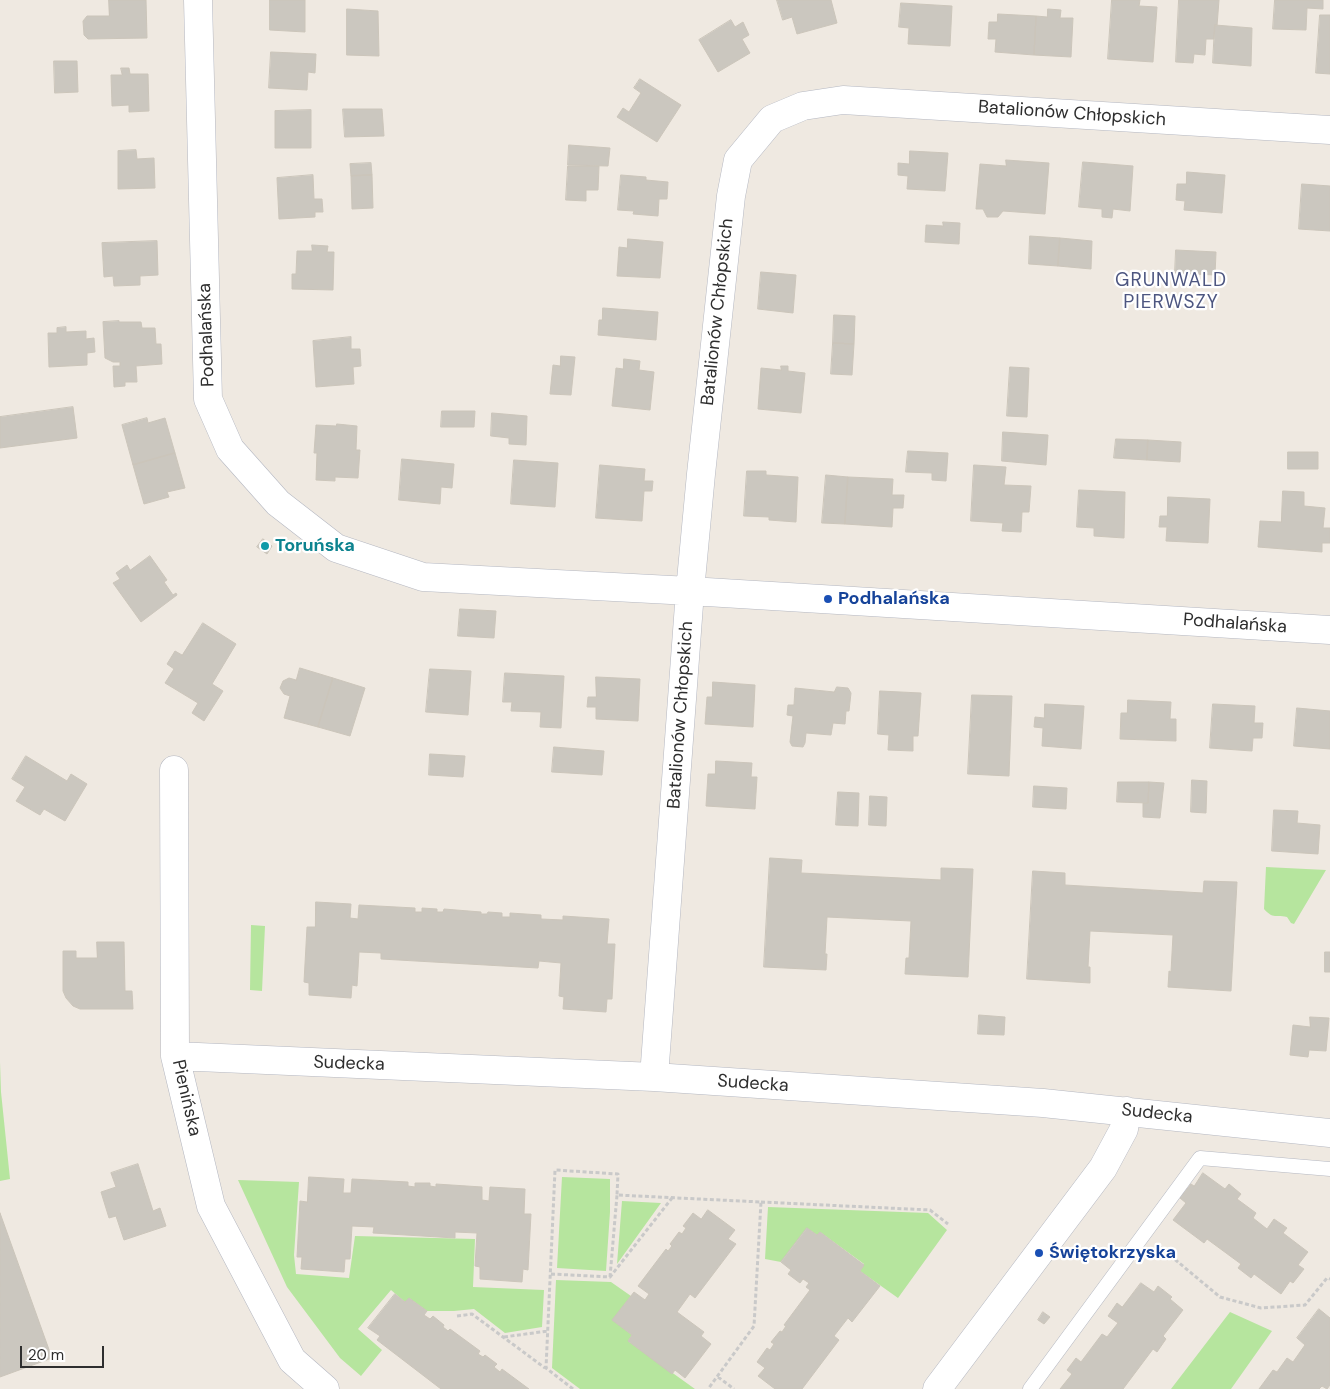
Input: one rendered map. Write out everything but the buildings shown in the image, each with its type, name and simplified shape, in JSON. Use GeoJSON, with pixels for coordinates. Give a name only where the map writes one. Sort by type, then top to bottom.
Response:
{"type":"FeatureCollection","features":[{"type":"Feature","properties":{"kind":"street","name":"Podhalańska"},"geometry":{"type":"LineString","coordinates":[[198,0],[208,399],[230,449],[278,503],[336,548],[423,577],[690,591],[1330,630]]}},
{"type":"Feature","properties":{"kind":"street","name":"Batalionów Chłopskich"},"geometry":{"type":"LineString","coordinates":[[654,1077],[690,591],[731,196],[738,160],[772,119],[803,106],[844,100],[1330,130]]}},
{"type":"Feature","properties":{"kind":"street","name":"Pienińska"},"geometry":{"type":"LineString","coordinates":[[174,770],[175,1056],[211,1206],[292,1360],[325,1389]]}},
{"type":"Feature","properties":{"kind":"street","name":"Sudecka"},"geometry":{"type":"LineString","coordinates":[[175,1056],[654,1077],[1033,1103],[1330,1133]]}},
{"type":"Feature","properties":{"kind":"street"},"geometry":{"type":"LineString","coordinates":[[937,1389],[1103,1168],[1124,1130],[1126,1111]]}},
{"type":"Feature","properties":{"kind":"lane"},"geometry":{"type":"LineString","coordinates":[[1030,1389],[1200,1158],[1330,1169]]}},
{"type":"Feature","properties":{"kind":"path"},"geometry":{"type":"LineString","coordinates":[[546,1368],[555,1170],[618,1174],[610,1277]]}},
{"type":"Feature","properties":{"kind":"path"},"geometry":{"type":"LineString","coordinates":[[617,1195],[930,1210],[948,1224]]}},
{"type":"Feature","properties":{"kind":"path"},"geometry":{"type":"LineString","coordinates":[[610,1277],[672,1198]]}},
{"type":"Feature","properties":{"kind":"path"},"geometry":{"type":"LineString","coordinates":[[708,1389],[754,1326],[761,1202]]}},
{"type":"Feature","properties":{"kind":"path"},"geometry":{"type":"LineString","coordinates":[[1144,1234],[1220,1297],[1261,1308],[1305,1305],[1327,1278],[1330,1279]]}},
{"type":"Feature","properties":{"kind":"path"},"geometry":{"type":"LineString","coordinates":[[551,1274],[610,1277]]}},
{"type":"Feature","properties":{"kind":"path"},"geometry":{"type":"LineString","coordinates":[[457,1316],[472,1314],[573,1389]]}},
{"type":"Feature","properties":{"kind":"path"},"geometry":{"type":"LineString","coordinates":[[504,1337],[548,1331]]}},
{"type":"Feature","properties":{"kind":"path"},"geometry":{"type":"LineString","coordinates":[[718,1377],[734,1389]]}},
{"type":"Feature","properties":{"kind":"green space"},"geometry":{"type":"Polygon","coordinates":[[[1266,867],[1326,870],[1294,924],[1287,917],[1273,916],[1264,909],[1266,867]]]}},
{"type":"Feature","properties":{"kind":"green space"},"geometry":{"type":"Polygon","coordinates":[[[251,925],[265,926],[262,991],[250,990],[251,925]]]}},
{"type":"Feature","properties":{"kind":"green space"},"geometry":{"type":"Polygon","coordinates":[[[0,1062],[1,1092],[10,1179],[0,1181],[0,1062]]]}},
{"type":"Feature","properties":{"kind":"green space"},"geometry":{"type":"Polygon","coordinates":[[[562,1177],[610,1179],[606,1271],[557,1268],[562,1177]]]}},
{"type":"Feature","properties":{"kind":"green space"},"geometry":{"type":"Polygon","coordinates":[[[238,1180],[299,1182],[294,1255],[296,1274],[349,1278],[355,1236],[475,1239],[473,1287],[544,1290],[542,1327],[505,1333],[474,1309],[427,1311],[409,1298],[405,1302],[391,1290],[358,1329],[382,1350],[361,1376],[340,1358],[287,1287],[238,1180]]]}},
{"type":"Feature","properties":{"kind":"green space"},"geometry":{"type":"Polygon","coordinates":[[[622,1201],[661,1203],[617,1264],[622,1201]]]}},
{"type":"Feature","properties":{"kind":"green space"},"geometry":{"type":"Polygon","coordinates":[[[768,1207],[928,1213],[947,1230],[898,1298],[860,1271],[864,1264],[820,1232],[817,1235],[807,1228],[781,1262],[765,1259],[768,1207]]]}},
{"type":"Feature","properties":{"kind":"green space"},"geometry":{"type":"Polygon","coordinates":[[[556,1280],[611,1282],[631,1296],[613,1320],[632,1335],[628,1341],[695,1389],[580,1389],[552,1368],[556,1280]]]}},
{"type":"Feature","properties":{"kind":"green space"},"geometry":{"type":"Polygon","coordinates":[[[1230,1312],[1272,1331],[1231,1389],[1171,1389],[1230,1312]]]}},
{"type":"Feature","properties":{"kind":"place","name":"Toruńska"},"geometry":{"type":"Point","coordinates":[265,546]}},
{"type":"Feature","properties":{"kind":"place","name":"Podhalańska"},"geometry":{"type":"Point","coordinates":[828,599]}},
{"type":"Feature","properties":{"kind":"place","name":"Świętokrzyska"},"geometry":{"type":"Point","coordinates":[1039,1253]}},
{"type":"Feature","properties":{"kind":"district","name":"GRUNWALD PIERWSZY"},"geometry":{"type":"Point","coordinates":[1171,292]}}]}
